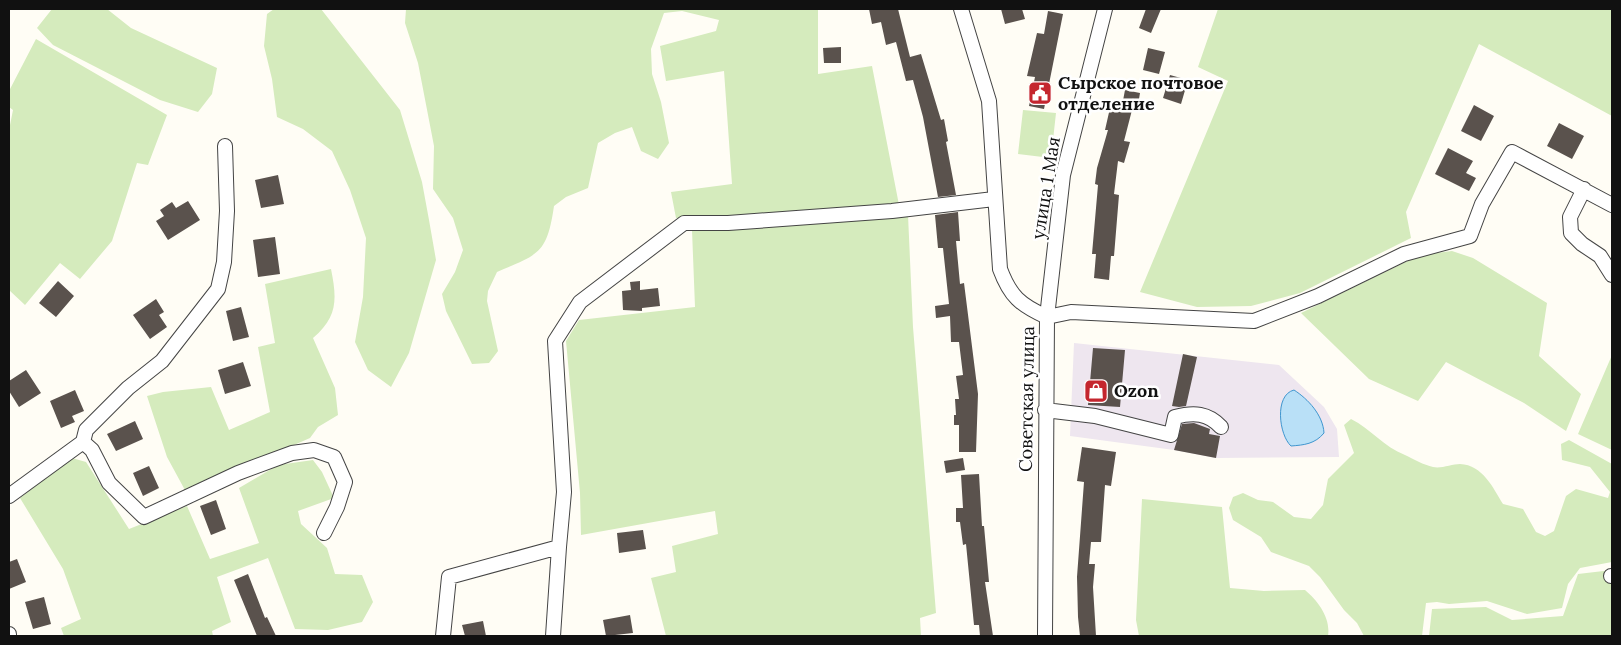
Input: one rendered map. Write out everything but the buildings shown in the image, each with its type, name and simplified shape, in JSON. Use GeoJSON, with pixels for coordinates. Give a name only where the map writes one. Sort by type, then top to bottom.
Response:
{"type":"FeatureCollection","features":[{"type":"Feature","properties":{"kind":"street","name":"Советская улица"},"geometry":{"type":"LineString","coordinates":[[961,9],[989,101],[1000,269],[1007,288],[1029,309],[1047,318],[1046,636]]}},
{"type":"Feature","properties":{"kind":"street","name":"улица 1 Мая"},"geometry":{"type":"LineString","coordinates":[[1047,318],[1063,175],[1105,9]]}},
{"type":"Feature","properties":{"kind":"street"},"geometry":{"type":"LineString","coordinates":[[9,496],[83,442],[86,430],[128,388],[162,361],[218,289],[224,262],[228,211],[225,146]]}},
{"type":"Feature","properties":{"kind":"street"},"geometry":{"type":"LineString","coordinates":[[1047,318],[1071,312],[1254,321],[1318,296],[1404,254],[1470,236],[1482,204],[1512,152],[1612,205]]}},
{"type":"Feature","properties":{"kind":"street"},"geometry":{"type":"LineString","coordinates":[[1584,189],[1570,217],[1571,233],[1600,256],[1612,275]]}},
{"type":"Feature","properties":{"kind":"street"},"geometry":{"type":"LineString","coordinates":[[553,636],[564,492],[556,341],[580,302],[684,223],[728,223],[892,211],[994,198]]}},
{"type":"Feature","properties":{"kind":"street"},"geometry":{"type":"LineString","coordinates":[[1046,410],[1096,416],[1171,435],[1175,417],[1188,413],[1212,417],[1221,427]]}},
{"type":"Feature","properties":{"kind":"street"},"geometry":{"type":"LineString","coordinates":[[83,442],[92,450],[109,483],[144,517],[238,473],[292,453],[314,450],[334,457],[345,482],[337,507],[324,533]]}},
{"type":"Feature","properties":{"kind":"street"},"geometry":{"type":"LineString","coordinates":[[443,636],[448,577],[559,547]]}},
{"type":"Feature","properties":{"kind":"shaded area"},"geometry":{"type":"Polygon","coordinates":[[[1074,343],[1279,365],[1324,407],[1337,429],[1339,457],[1216,458],[1174,450],[1070,436],[1074,343]]]}},
{"type":"Feature","properties":{"kind":"green space"},"geometry":{"type":"Polygon","coordinates":[[[52,9],[107,9],[131,28],[217,68],[212,94],[198,112],[160,100],[53,45],[37,28],[52,9]]]}},
{"type":"Feature","properties":{"kind":"green space"},"geometry":{"type":"Polygon","coordinates":[[[274,9],[321,9],[400,110],[422,182],[436,260],[409,353],[391,387],[368,370],[355,342],[363,297],[366,238],[350,190],[332,151],[303,129],[277,117],[272,79],[264,46],[267,14],[274,9]]]}},
{"type":"Feature","properties":{"kind":"green space"},"geometry":{"type":"Polygon","coordinates":[[[406,9],[818,9],[818,74],[872,66],[899,205],[765,215],[676,218],[671,192],[732,184],[724,71],[666,81],[660,46],[716,31],[719,20],[682,11],[664,13],[651,49],[652,74],[661,102],[669,143],[658,159],[641,151],[632,127],[615,133],[598,143],[588,188],[566,197],[554,206],[548,234],[539,250],[523,261],[497,272],[488,291],[487,301],[498,351],[489,363],[472,364],[446,311],[442,294],[455,272],[463,250],[453,218],[433,189],[434,146],[418,63],[405,23],[406,9]]]}},
{"type":"Feature","properties":{"kind":"green space"},"geometry":{"type":"Polygon","coordinates":[[[1218,9],[1612,9],[1612,116],[1479,44],[1406,212],[1411,238],[1300,293],[1251,306],[1197,307],[1140,292],[1228,81],[1198,67],[1218,9]]]}},
{"type":"Feature","properties":{"kind":"green space"},"geometry":{"type":"Polygon","coordinates":[[[36,39],[167,115],[148,165],[137,163],[112,241],[80,279],[60,263],[25,305],[9,290],[9,130],[13,110],[9,107],[9,91],[36,39]]]}},
{"type":"Feature","properties":{"kind":"green space"},"geometry":{"type":"Polygon","coordinates":[[[1023,110],[1056,113],[1051,158],[1018,154],[1023,110]]]}},
{"type":"Feature","properties":{"kind":"green space"},"geometry":{"type":"Polygon","coordinates":[[[908,215],[913,327],[936,613],[920,618],[921,636],[666,636],[651,578],[676,572],[672,546],[718,534],[715,511],[581,535],[580,493],[566,341],[579,320],[695,307],[692,230],[908,215]]]}},
{"type":"Feature","properties":{"kind":"green space"},"geometry":{"type":"Polygon","coordinates":[[[1452,251],[1473,258],[1547,303],[1539,356],[1581,394],[1566,431],[1524,403],[1446,362],[1418,401],[1369,379],[1301,313],[1420,255],[1452,251]]]}},
{"type":"Feature","properties":{"kind":"green space"},"geometry":{"type":"Polygon","coordinates":[[[331,269],[335,298],[334,307],[327,323],[313,338],[335,388],[338,415],[318,427],[310,438],[186,492],[167,457],[147,396],[163,392],[211,387],[229,430],[270,412],[258,347],[275,343],[265,284],[331,269]]]}},
{"type":"Feature","properties":{"kind":"green space"},"geometry":{"type":"Polygon","coordinates":[[[1612,355],[1612,450],[1578,434],[1612,355]]]}},
{"type":"Feature","properties":{"kind":"green space"},"geometry":{"type":"Polygon","coordinates":[[[1351,419],[1397,452],[1426,465],[1439,467],[1460,464],[1475,468],[1486,478],[1503,504],[1523,509],[1536,532],[1545,536],[1554,531],[1566,496],[1576,489],[1608,498],[1610,492],[1590,467],[1562,460],[1561,444],[1569,440],[1612,464],[1612,562],[1580,568],[1568,584],[1562,608],[1527,614],[1487,601],[1449,604],[1426,603],[1422,636],[1364,636],[1357,623],[1344,610],[1320,577],[1309,566],[1271,552],[1261,537],[1233,520],[1229,508],[1233,497],[1243,493],[1258,500],[1273,502],[1294,517],[1311,519],[1323,505],[1328,479],[1354,453],[1344,425],[1351,419]]]}},
{"type":"Feature","properties":{"kind":"green space"},"geometry":{"type":"Polygon","coordinates":[[[72,458],[86,462],[129,529],[187,506],[210,559],[259,543],[239,488],[278,465],[313,460],[322,472],[334,498],[298,511],[301,524],[327,548],[335,574],[362,575],[373,602],[362,622],[328,630],[295,629],[268,558],[217,577],[231,622],[212,631],[213,636],[64,636],[61,628],[81,619],[63,569],[20,498],[72,458]]]}},
{"type":"Feature","properties":{"kind":"green space"},"geometry":{"type":"Polygon","coordinates":[[[1142,499],[1222,507],[1230,588],[1264,591],[1305,590],[1314,599],[1325,616],[1328,623],[1328,636],[1139,636],[1136,620],[1142,499]]]}},
{"type":"Feature","properties":{"kind":"green space"},"geometry":{"type":"Polygon","coordinates":[[[1612,570],[1612,636],[1429,636],[1432,609],[1486,607],[1512,620],[1563,616],[1578,574],[1612,570]]]}},
{"type":"Feature","properties":{"kind":"water"},"geometry":{"type":"Polygon","coordinates":[[[1294,390],[1314,408],[1321,420],[1324,433],[1313,442],[1291,446],[1281,425],[1280,416],[1283,399],[1294,390]]]}},
{"type":"Feature","properties":{"kind":"place","name":"Сырское почтовое отделение"},"geometry":{"type":"Point","coordinates":[1040,93]}},
{"type":"Feature","properties":{"kind":"place","name":"Ozon"},"geometry":{"type":"Point","coordinates":[1096,391]}}]}
